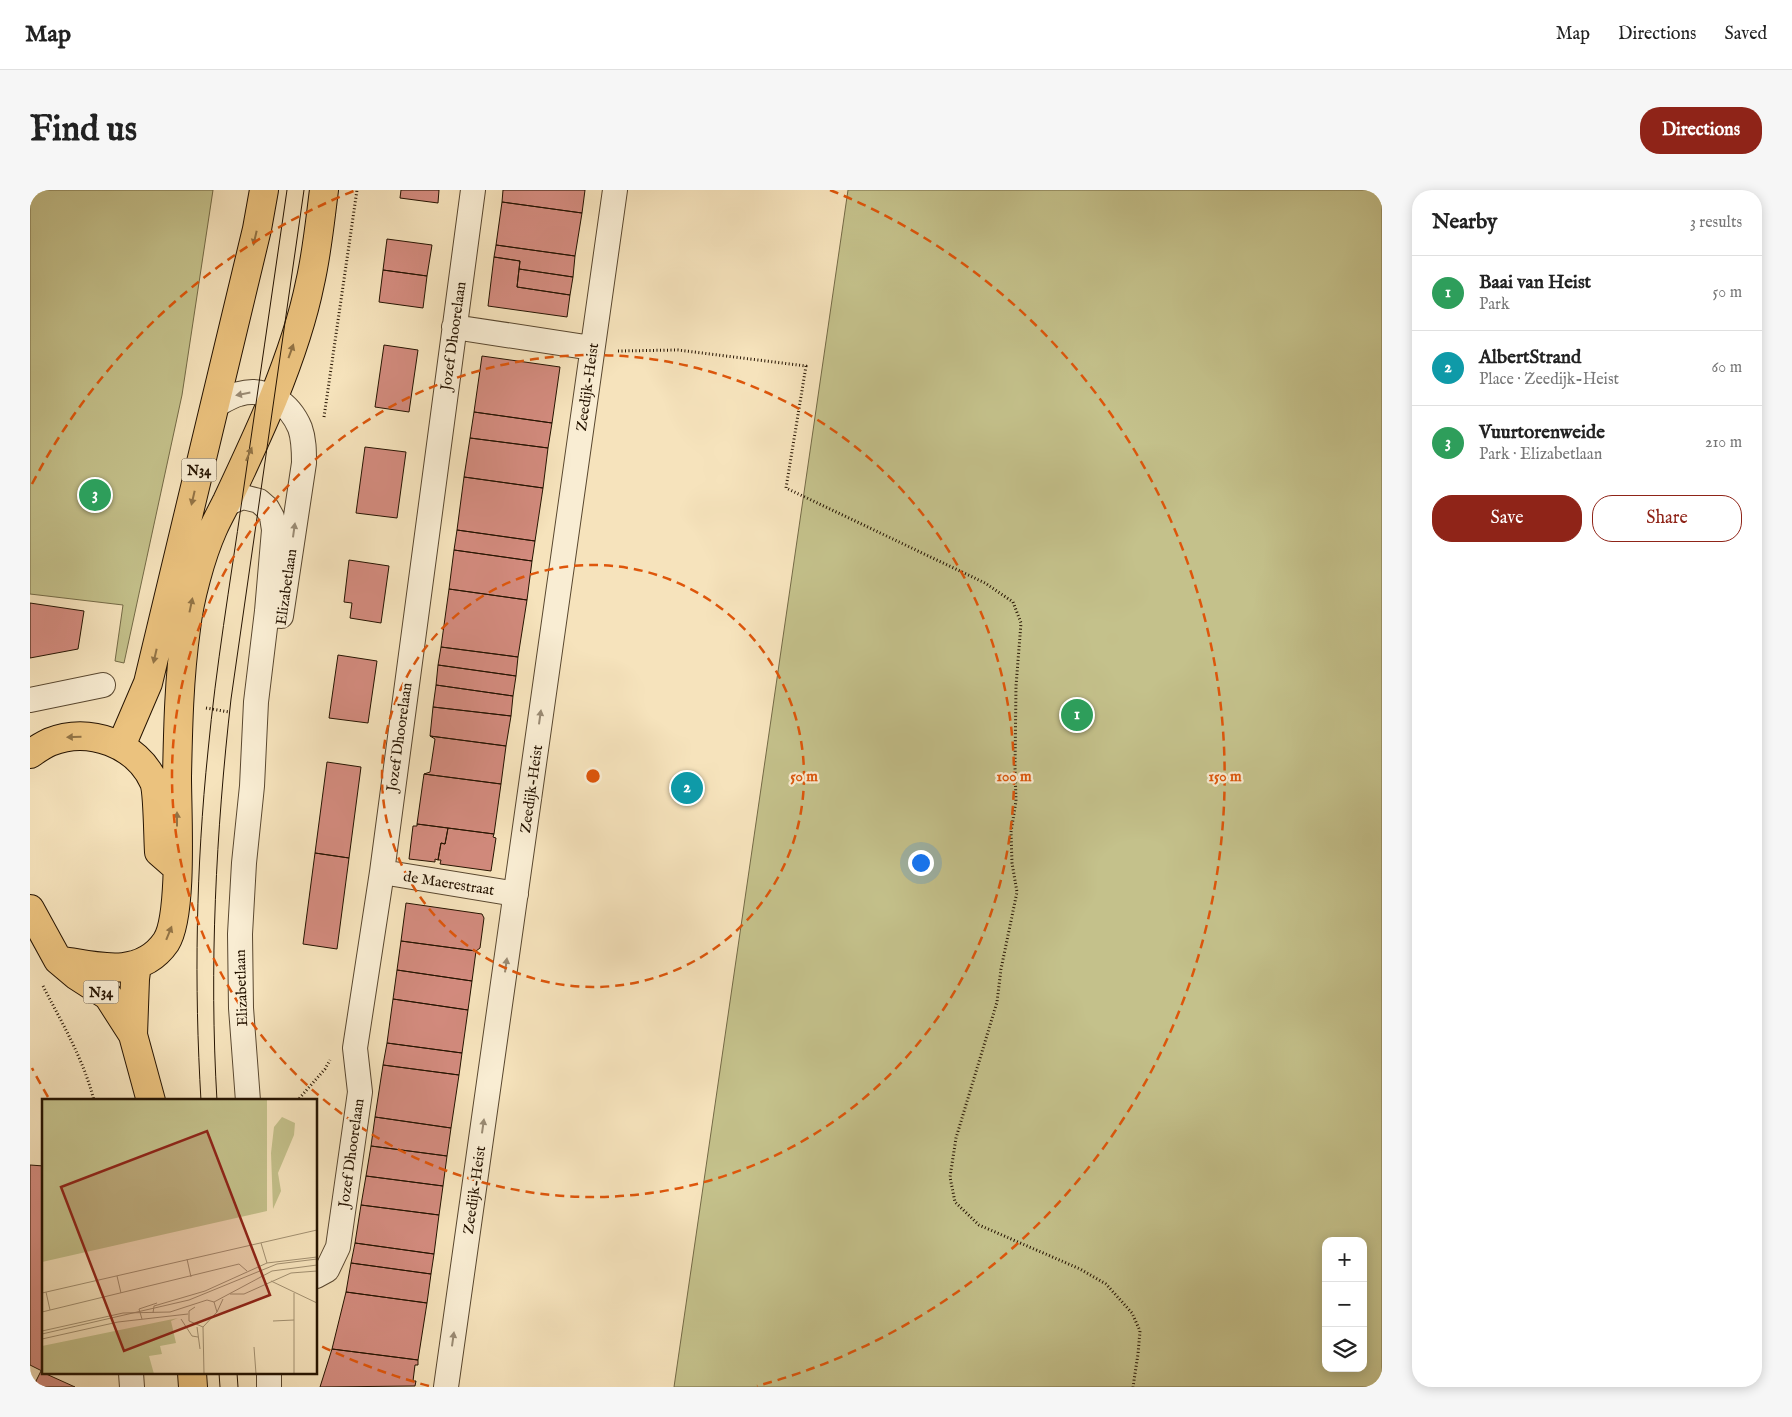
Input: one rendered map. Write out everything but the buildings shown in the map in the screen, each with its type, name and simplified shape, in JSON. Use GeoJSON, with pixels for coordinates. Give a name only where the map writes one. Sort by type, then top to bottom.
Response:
{"type":"FeatureCollection","features":[{"type":"Feature","properties":{"kind":"main road","name":"N34"},"geometry":{"type":"LineString","coordinates":[[121,746],[148,684],[257,229],[264,190]]}},
{"type":"Feature","properties":{"kind":"main road","name":"N34"},"geometry":{"type":"LineString","coordinates":[[49,969],[114,969],[137,964],[154,955],[166,941],[173,924],[177,868],[177,775],[180,690],[186,628],[196,581],[209,539],[274,397],[296,335],[311,282],[324,190]]}},
{"type":"Feature","properties":{"kind":"main road"},"geometry":{"type":"LineString","coordinates":[[30,754],[49,742],[70,736],[101,738],[121,746],[142,763],[155,784],[159,852],[177,868]]}},
{"type":"Feature","properties":{"kind":"main road","name":"N34"},"geometry":{"type":"LineString","coordinates":[[30,909],[49,969]]}},
{"type":"Feature","properties":{"kind":"main road","name":"N34"},"geometry":{"type":"LineString","coordinates":[[137,964],[133,1035],[150,1099]]}},
{"type":"Feature","properties":{"kind":"main road","name":"N34"},"geometry":{"type":"LineString","coordinates":[[49,969],[77,976],[108,996],[133,1035]]}},
{"type":"Feature","properties":{"kind":"main road"},"geometry":{"type":"LineString","coordinates":[[192,1374],[193,1387]]}},
{"type":"Feature","properties":{"kind":"street","name":"Jozef Dhoorelaan"},"geometry":{"type":"LineString","coordinates":[[318,1275],[327,1270],[338,1247],[360,1092],[355,1048],[382,872],[473,190]]}},
{"type":"Feature","properties":{"kind":"street","name":"Zeedijk-Heist"},"geometry":{"type":"LineString","coordinates":[[446,1387],[516,894],[602,349],[615,190]]}},
{"type":"Feature","properties":{"kind":"street"},"geometry":{"type":"LineString","coordinates":[[454,327],[602,349]]}},
{"type":"Feature","properties":{"kind":"street"},"geometry":{"type":"LineString","coordinates":[[214,406],[239,394],[258,392],[274,397]]}},
{"type":"Feature","properties":{"kind":"street","name":"Elizabetlaan"},"geometry":{"type":"LineString","coordinates":[[252,786],[269,704],[304,463],[304,445],[293,413],[274,397]]}},
{"type":"Feature","properties":{"kind":"street","name":"Elizabetlaan"},"geometry":{"type":"LineString","coordinates":[[226,504],[243,498],[259,501],[267,508],[272,517],[274,530],[256,702],[252,786],[244,862],[240,934],[241,1008],[248,1099]]}},
{"type":"Feature","properties":{"kind":"street"},"geometry":{"type":"LineString","coordinates":[[30,700],[103,685]]}},
{"type":"Feature","properties":{"kind":"street","name":"de Maerestraat"},"geometry":{"type":"LineString","coordinates":[[382,872],[516,894]]}},
{"type":"Feature","properties":{"kind":"street"},"geometry":{"type":"LineString","coordinates":[[130,1374],[132,1387]]}},
{"type":"Feature","properties":{"kind":"street"},"geometry":{"type":"LineString","coordinates":[[269,1374],[269,1387]]}},
{"type":"Feature","properties":{"kind":"path"},"geometry":{"type":"LineString","coordinates":[[323,423],[357,190]]}},
{"type":"Feature","properties":{"kind":"path"},"geometry":{"type":"LineString","coordinates":[[602,349],[678,350],[806,366],[786,488],[985,583],[1013,602],[1021,623],[1016,686],[1016,801],[1011,832],[1012,863],[1017,892],[1001,969],[997,1002],[956,1138],[950,1177],[955,1202],[979,1225],[1080,1269],[1106,1284],[1132,1313],[1140,1331],[1132,1387]]}},
{"type":"Feature","properties":{"kind":"path"},"geometry":{"type":"LineString","coordinates":[[49,969],[75,1048],[89,1080],[94,1099]]}},
{"type":"Feature","properties":{"kind":"path"},"geometry":{"type":"LineString","coordinates":[[299,1099],[325,1069],[332,1055]]}},
{"type":"Feature","properties":{"kind":"shaded area"},"geometry":{"type":"Polygon","coordinates":[[[30,190],[213,190],[182,395],[124,663],[115,661],[123,605],[30,594],[30,190]]]}},
{"type":"Feature","properties":{"kind":"shaded area"},"geometry":{"type":"Polygon","coordinates":[[[848,190],[1382,190],[1382,1387],[674,1387],[848,190]]]}},
{"type":"Feature","properties":{"kind":"tram line"},"geometry":{"type":"LineString","coordinates":[[201,1099],[197,1013],[197,926],[201,838],[208,751],[215,688],[287,190]]}},
{"type":"Feature","properties":{"kind":"tram line"},"geometry":{"type":"LineString","coordinates":[[217,1099],[214,950],[221,799],[231,699],[304,190]]}},
{"type":"Feature","properties":{"kind":"tram line"},"geometry":{"type":"LineString","coordinates":[[219,1374],[220,1387]]}},
{"type":"Feature","properties":{"kind":"tram line"},"geometry":{"type":"LineString","coordinates":[[237,1374],[238,1387]]}},
{"type":"Feature","properties":{"kind":"place","name":"Vuurtorenweide"},"geometry":{"type":"Point","coordinates":[95,495]}},
{"type":"Feature","properties":{"kind":"place","name":"Baai van Heist"},"geometry":{"type":"Point","coordinates":[1077,715]}},
{"type":"Feature","properties":{"kind":"place","name":"AlbertStrand"},"geometry":{"type":"Point","coordinates":[687,788]}}]}
